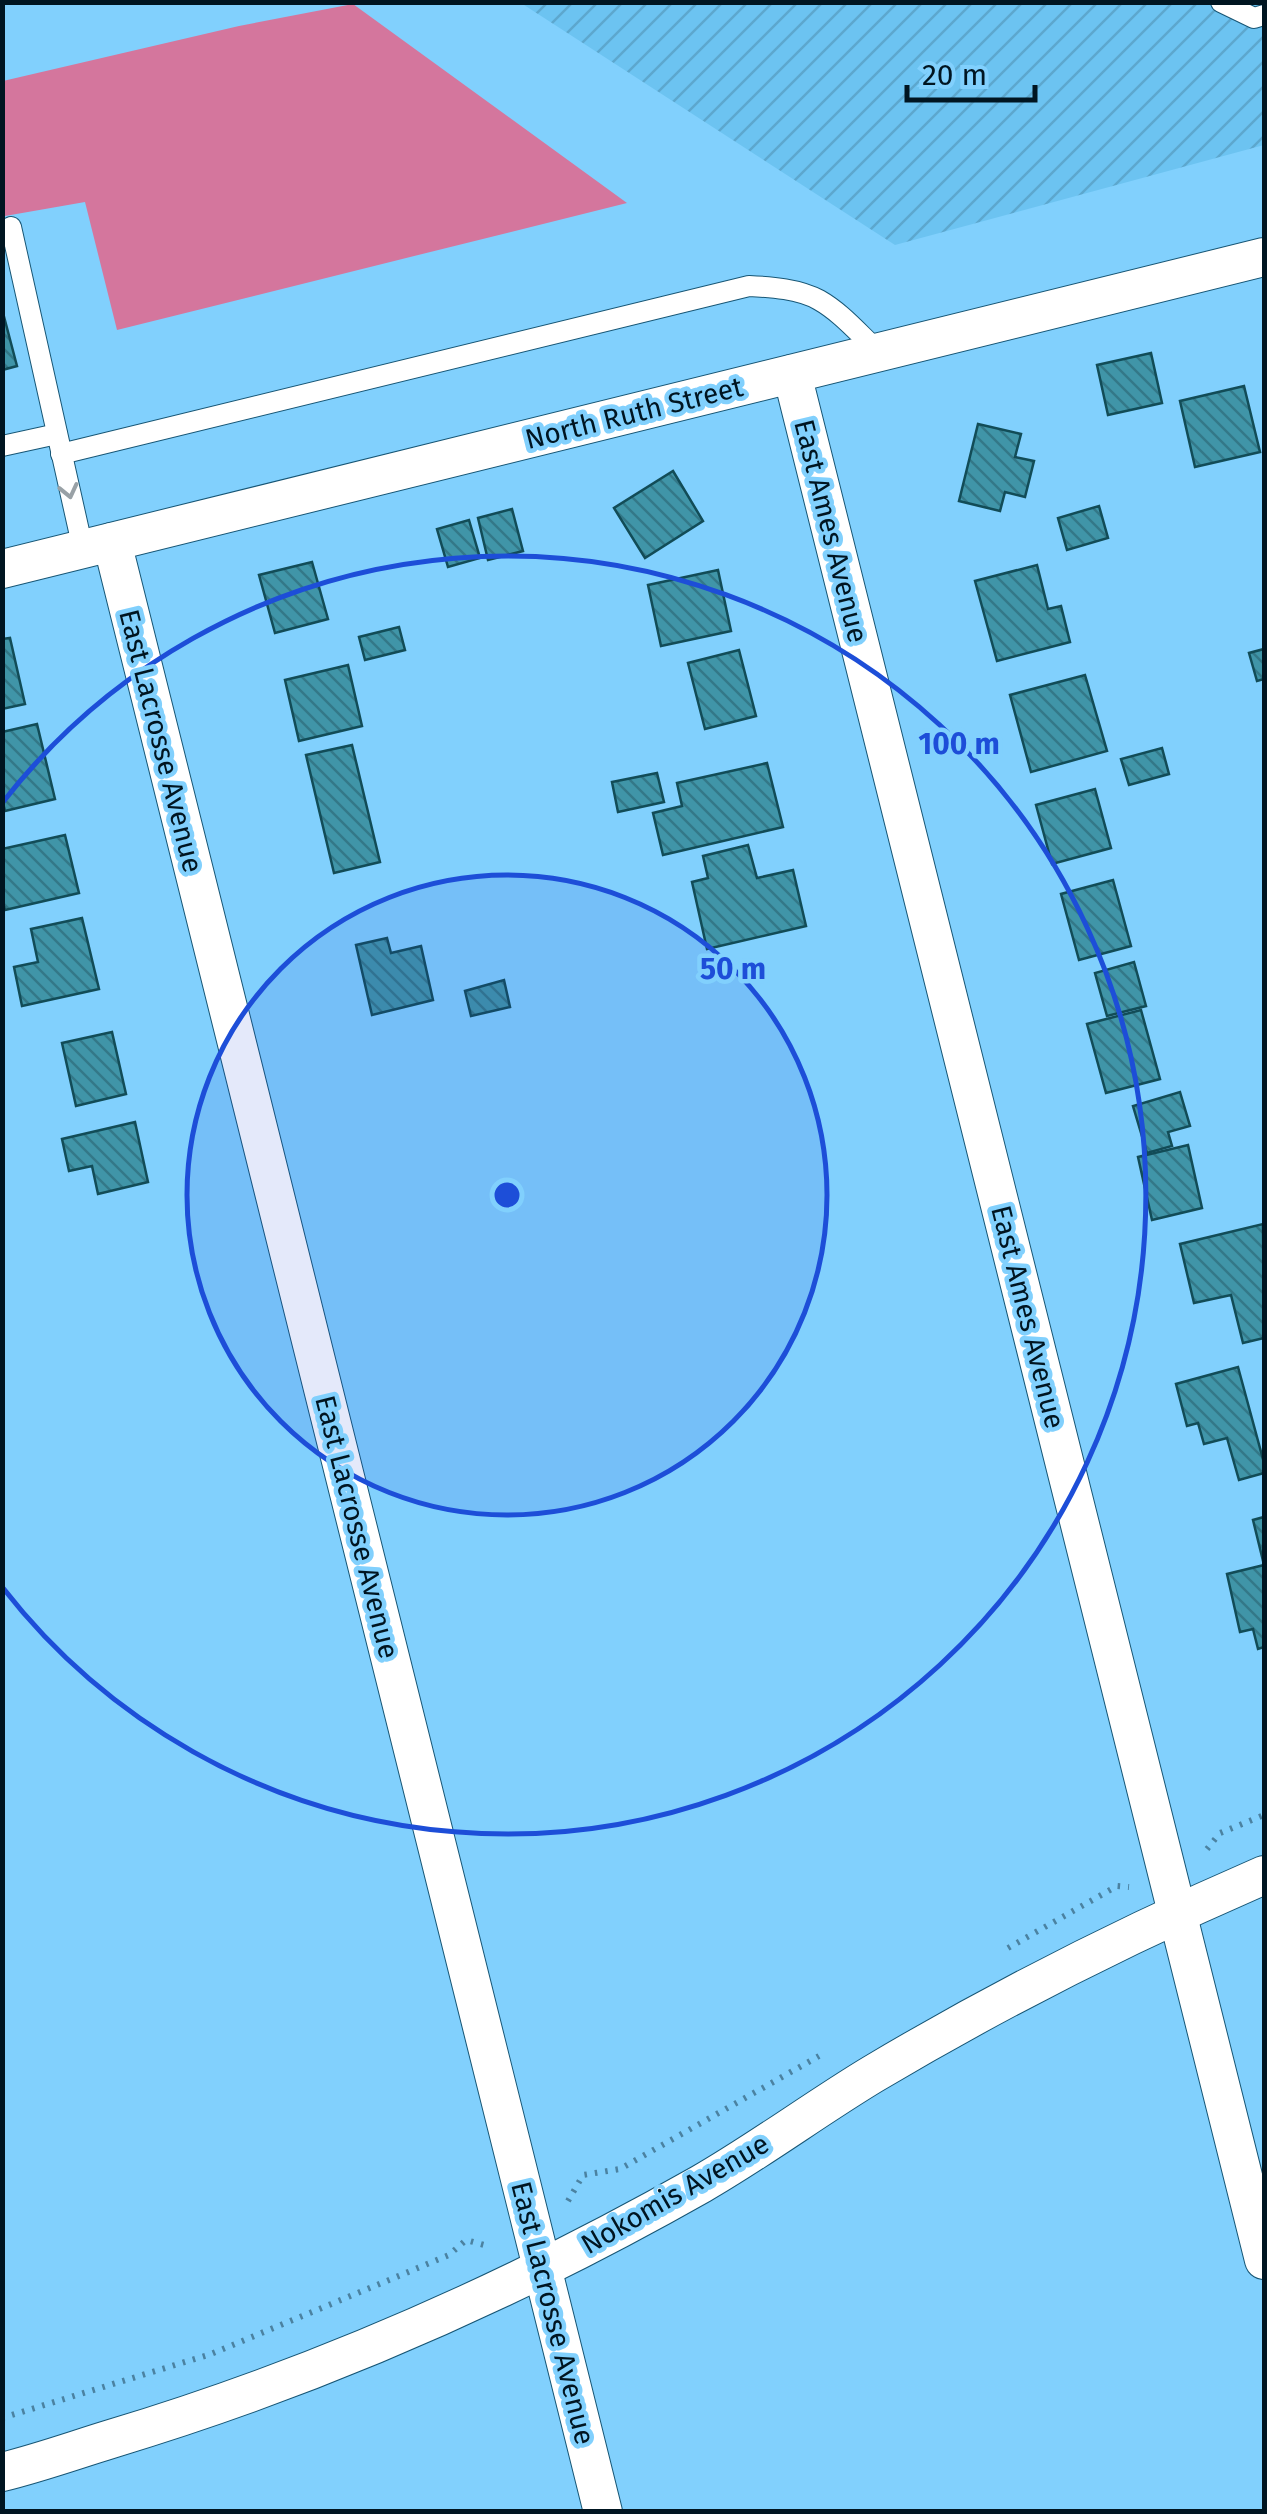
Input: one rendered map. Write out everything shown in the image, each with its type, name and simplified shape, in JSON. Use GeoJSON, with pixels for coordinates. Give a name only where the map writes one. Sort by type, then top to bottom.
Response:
{"type":"FeatureCollection","features":[{"type":"Feature","properties":{"kind":"street","name":"North Ruth Street"},"geometry":{"type":"LineString","coordinates":[[2,569],[1264,257]]}},
{"type":"Feature","properties":{"kind":"street","name":"East Ames Avenue"},"geometry":{"type":"LineString","coordinates":[[792,374],[1264,2260]]}},
{"type":"Feature","properties":{"kind":"street","name":"East Lacrosse Avenue"},"geometry":{"type":"LineString","coordinates":[[97,546],[603,2512]]}},
{"type":"Feature","properties":{"kind":"street","name":"Nokomis Avenue"},"geometry":{"type":"LineString","coordinates":[[2,2472],[195,2414],[341,2360],[542,2269],[703,2182],[906,2056],[1051,1975],[1264,1875]]}},
{"type":"Feature","properties":{"kind":"lane"},"geometry":{"type":"LineString","coordinates":[[1221,2],[1254,18],[1264,15]]}},
{"type":"Feature","properties":{"kind":"lane"},"geometry":{"type":"LineString","coordinates":[[11,227],[59,444],[97,546]]}},
{"type":"Feature","properties":{"kind":"lane"},"geometry":{"type":"LineString","coordinates":[[2,446],[59,444],[750,286],[775,287],[817,299],[879,352]]}},
{"type":"Feature","properties":{"kind":"path"},"geometry":{"type":"LineString","coordinates":[[1207,1849],[1220,1833],[1264,1815]]}},
{"type":"Feature","properties":{"kind":"path"},"geometry":{"type":"LineString","coordinates":[[2,2418],[211,2354],[449,2255],[466,2240],[488,2246]]}},
{"type":"Feature","properties":{"kind":"shaded area"},"geometry":{"type":"Polygon","coordinates":[[[521,3],[1264,3],[1264,145],[895,245],[521,3]]]}},
{"type":"Feature","properties":{"kind":"shaded area"},"geometry":{"type":"Polygon","coordinates":[[[353,4],[627,203],[117,330],[85,202],[5,216],[3,81],[239,26],[353,4]]]}},
{"type":"Feature","properties":{"kind":"building"},"geometry":{"type":"Polygon","coordinates":[[[2,309],[17,366],[2,370],[2,309]]]}},
{"type":"Feature","properties":{"kind":"building"},"geometry":{"type":"Polygon","coordinates":[[[1151,353],[1162,403],[1108,415],[1097,365],[1151,353]]]}},
{"type":"Feature","properties":{"kind":"building"},"geometry":{"type":"Polygon","coordinates":[[[1244,386],[1260,452],[1195,467],[1180,401],[1244,386]]]}},
{"type":"Feature","properties":{"kind":"building"},"geometry":{"type":"Polygon","coordinates":[[[978,424],[1021,434],[1015,457],[1034,461],[1025,497],[1005,492],[1000,511],[959,501],[978,424]]]}},
{"type":"Feature","properties":{"kind":"building"},"geometry":{"type":"Polygon","coordinates":[[[673,471],[703,521],[645,558],[614,508],[673,471]]]}},
{"type":"Feature","properties":{"kind":"building"},"geometry":{"type":"Polygon","coordinates":[[[1099,506],[1108,538],[1067,550],[1058,518],[1099,506]]]}},
{"type":"Feature","properties":{"kind":"building"},"geometry":{"type":"Polygon","coordinates":[[[512,509],[523,551],[488,560],[478,518],[512,509]]]}},
{"type":"Feature","properties":{"kind":"building"},"geometry":{"type":"Polygon","coordinates":[[[469,520],[480,558],[448,567],[437,529],[469,520]]]}},
{"type":"Feature","properties":{"kind":"building"},"geometry":{"type":"Polygon","coordinates":[[[312,562],[328,619],[275,633],[259,575],[312,562]]]}},
{"type":"Feature","properties":{"kind":"building"},"geometry":{"type":"Polygon","coordinates":[[[1037,565],[1048,609],[1061,606],[1070,642],[997,661],[975,581],[1037,565]]]}},
{"type":"Feature","properties":{"kind":"building"},"geometry":{"type":"Polygon","coordinates":[[[718,570],[731,631],[661,646],[648,585],[718,570]]]}},
{"type":"Feature","properties":{"kind":"building"},"geometry":{"type":"Polygon","coordinates":[[[399,627],[405,650],[365,660],[359,637],[399,627]]]}},
{"type":"Feature","properties":{"kind":"building"},"geometry":{"type":"Polygon","coordinates":[[[10,638],[25,704],[2,709],[2,639],[10,638]]]}},
{"type":"Feature","properties":{"kind":"building"},"geometry":{"type":"Polygon","coordinates":[[[1264,649],[1264,679],[1257,681],[1249,653],[1264,649]]]}},
{"type":"Feature","properties":{"kind":"building"},"geometry":{"type":"Polygon","coordinates":[[[739,650],[756,716],[705,729],[688,663],[739,650]]]}},
{"type":"Feature","properties":{"kind":"building"},"geometry":{"type":"Polygon","coordinates":[[[348,665],[362,726],[299,741],[285,680],[348,665]]]}},
{"type":"Feature","properties":{"kind":"building"},"geometry":{"type":"Polygon","coordinates":[[[1085,675],[1107,751],[1031,772],[1010,695],[1085,675]]]}},
{"type":"Feature","properties":{"kind":"building"},"geometry":{"type":"Polygon","coordinates":[[[37,724],[55,799],[5,811],[2,732],[37,724]]]}},
{"type":"Feature","properties":{"kind":"building"},"geometry":{"type":"Polygon","coordinates":[[[352,745],[380,862],[334,873],[306,755],[352,745]]]}},
{"type":"Feature","properties":{"kind":"building"},"geometry":{"type":"Polygon","coordinates":[[[1162,748],[1169,774],[1129,785],[1121,759],[1162,748]]]}},
{"type":"Feature","properties":{"kind":"building"},"geometry":{"type":"Polygon","coordinates":[[[767,763],[783,827],[663,855],[653,813],[682,806],[677,783],[767,763]]]}},
{"type":"Feature","properties":{"kind":"building"},"geometry":{"type":"Polygon","coordinates":[[[657,773],[664,802],[618,812],[612,782],[657,773]]]}},
{"type":"Feature","properties":{"kind":"building"},"geometry":{"type":"Polygon","coordinates":[[[1095,789],[1111,848],[1052,864],[1036,805],[1095,789]]]}},
{"type":"Feature","properties":{"kind":"building"},"geometry":{"type":"Polygon","coordinates":[[[65,835],[79,893],[5,910],[2,849],[65,835]]]}},
{"type":"Feature","properties":{"kind":"building"},"geometry":{"type":"Polygon","coordinates":[[[748,845],[757,878],[793,870],[806,926],[707,949],[692,882],[708,878],[703,856],[748,845]]]}},
{"type":"Feature","properties":{"kind":"building"},"geometry":{"type":"Polygon","coordinates":[[[1113,880],[1131,946],[1079,960],[1061,894],[1113,880]]]}},
{"type":"Feature","properties":{"kind":"building"},"geometry":{"type":"Polygon","coordinates":[[[82,918],[99,989],[22,1006],[14,967],[38,962],[31,929],[82,918]]]}},
{"type":"Feature","properties":{"kind":"building"},"geometry":{"type":"Polygon","coordinates":[[[387,938],[391,953],[421,946],[433,1000],[372,1015],[356,945],[387,938]]]}},
{"type":"Feature","properties":{"kind":"building"},"geometry":{"type":"Polygon","coordinates":[[[1134,962],[1146,1006],[1107,1016],[1095,973],[1134,962]]]}},
{"type":"Feature","properties":{"kind":"building"},"geometry":{"type":"Polygon","coordinates":[[[504,980],[510,1007],[471,1016],[465,991],[504,980]]]}},
{"type":"Feature","properties":{"kind":"building"},"geometry":{"type":"Polygon","coordinates":[[[1141,1010],[1160,1079],[1106,1093],[1087,1024],[1141,1010]]]}},
{"type":"Feature","properties":{"kind":"building"},"geometry":{"type":"Polygon","coordinates":[[[112,1032],[126,1094],[76,1106],[62,1043],[112,1032]]]}},
{"type":"Feature","properties":{"kind":"building"},"geometry":{"type":"Polygon","coordinates":[[[1180,1092],[1190,1126],[1168,1132],[1172,1146],[1147,1153],[1133,1106],[1180,1092]]]}},
{"type":"Feature","properties":{"kind":"building"},"geometry":{"type":"Polygon","coordinates":[[[135,1122],[148,1182],[98,1194],[92,1166],[69,1171],[62,1139],[135,1122]]]}},
{"type":"Feature","properties":{"kind":"building"},"geometry":{"type":"Polygon","coordinates":[[[1188,1145],[1202,1208],[1152,1220],[1138,1157],[1188,1145]]]}},
{"type":"Feature","properties":{"kind":"building"},"geometry":{"type":"Polygon","coordinates":[[[1263,1224],[1264,1338],[1243,1343],[1231,1295],[1194,1303],[1180,1244],[1263,1224]]]}},
{"type":"Feature","properties":{"kind":"building"},"geometry":{"type":"Polygon","coordinates":[[[1238,1367],[1264,1463],[1264,1473],[1239,1480],[1227,1438],[1204,1444],[1198,1423],[1187,1426],[1176,1384],[1238,1367]]]}},
{"type":"Feature","properties":{"kind":"building"},"geometry":{"type":"Polygon","coordinates":[[[1264,1517],[1264,1565],[1253,1520],[1264,1517]]]}},
{"type":"Feature","properties":{"kind":"building"},"geometry":{"type":"Polygon","coordinates":[[[1264,1565],[1264,1647],[1258,1649],[1253,1629],[1240,1632],[1227,1574],[1264,1565]]]}}]}
